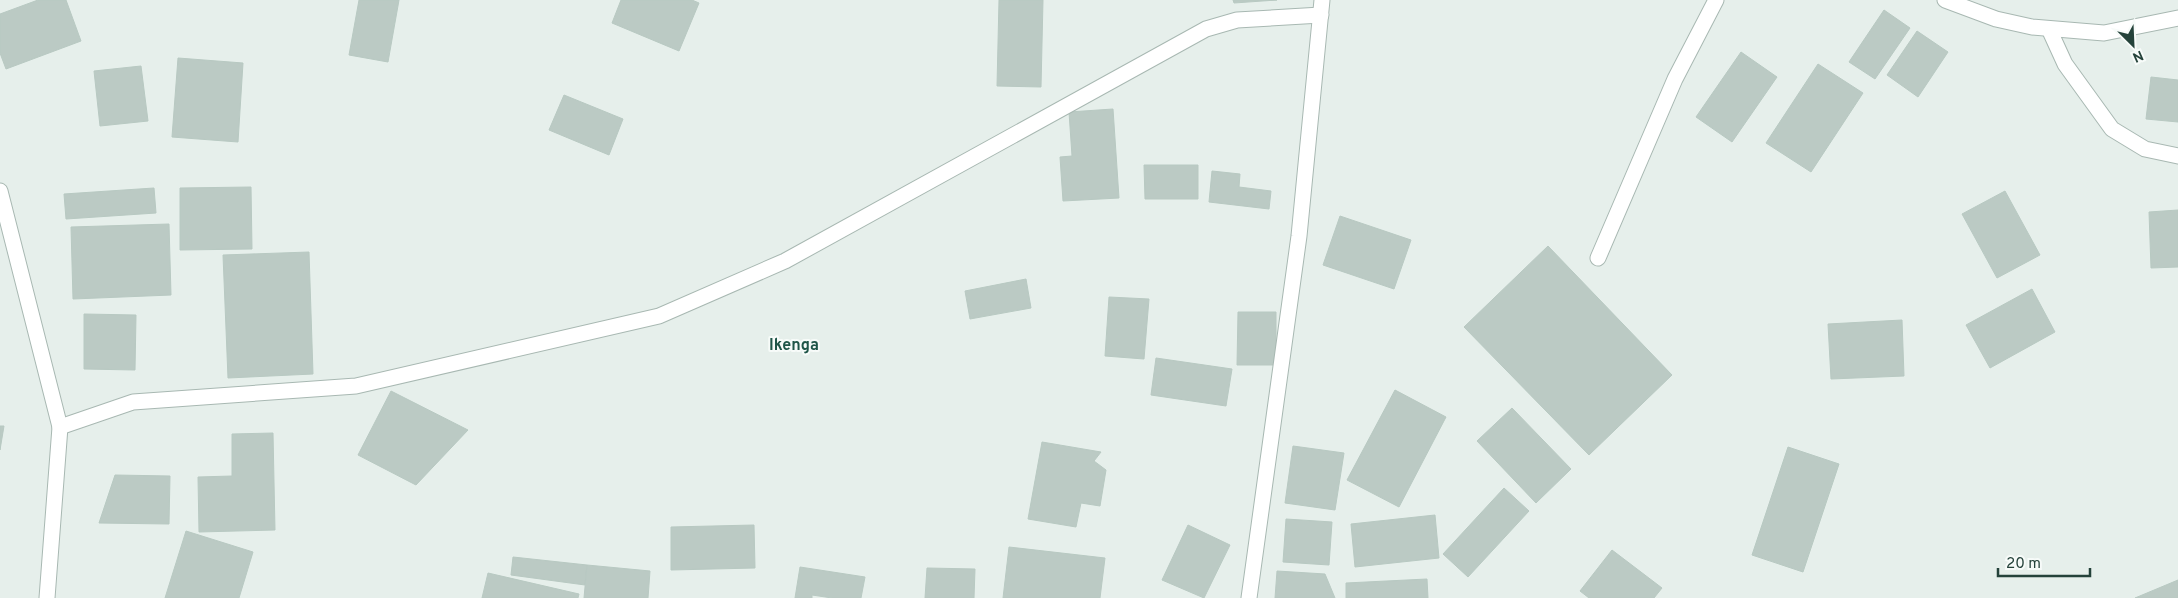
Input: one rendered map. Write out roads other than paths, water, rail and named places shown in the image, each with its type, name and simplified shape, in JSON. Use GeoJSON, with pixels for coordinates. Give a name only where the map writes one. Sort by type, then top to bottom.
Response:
{"type":"FeatureCollection","features":[{"type":"Feature","properties":{"kind":"street"},"geometry":{"type":"LineString","coordinates":[[1249,598],[1299,236],[1322,0]]}},
{"type":"Feature","properties":{"kind":"street"},"geometry":{"type":"LineString","coordinates":[[1598,258],[1675,79],[1716,0]]}},
{"type":"Feature","properties":{"kind":"street"},"geometry":{"type":"LineString","coordinates":[[1945,0],[1996,19],[2032,28],[2104,33],[2178,18]]}},
{"type":"Feature","properties":{"kind":"street"},"geometry":{"type":"LineString","coordinates":[[60,427],[133,402],[356,386],[659,316],[785,261],[1206,29],[1237,20],[1321,16]]}},
{"type":"Feature","properties":{"kind":"street"},"geometry":{"type":"LineString","coordinates":[[2049,29],[2064,64],[2112,129],[2145,149],[2178,156]]}},
{"type":"Feature","properties":{"kind":"street"},"geometry":{"type":"LineString","coordinates":[[0,191],[60,427],[47,598]]}},
{"type":"Feature","properties":{"kind":"district","name":"Ikenga"},"geometry":{"type":"Point","coordinates":[794,344]}}]}
